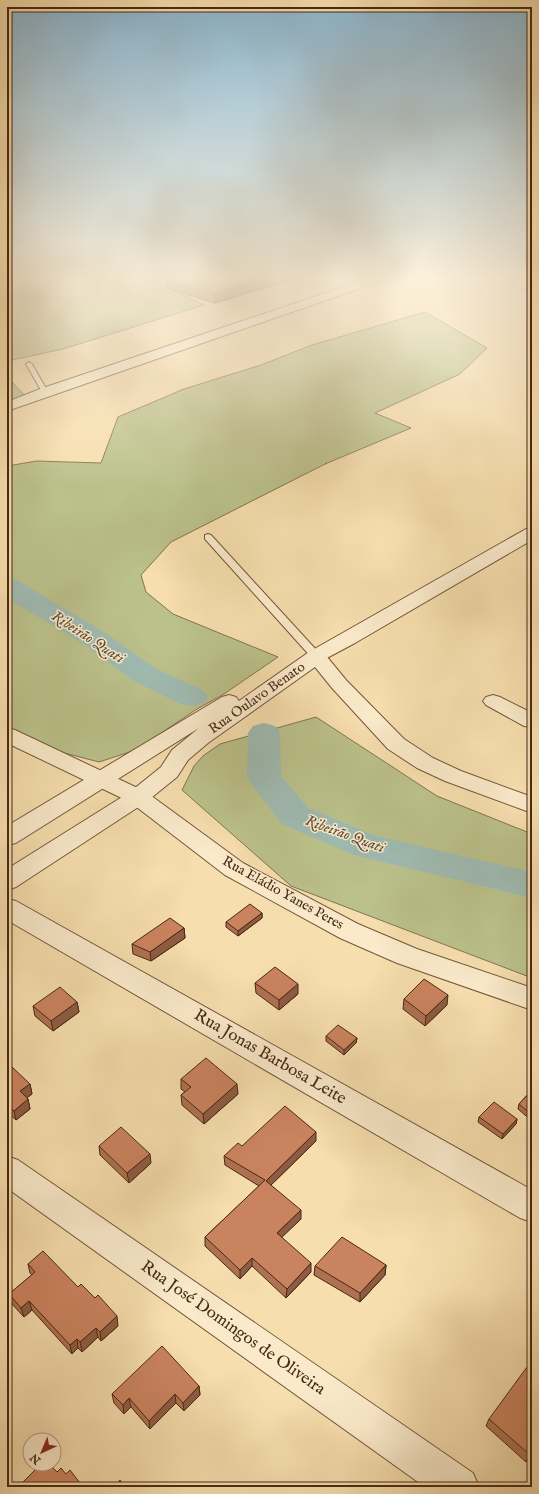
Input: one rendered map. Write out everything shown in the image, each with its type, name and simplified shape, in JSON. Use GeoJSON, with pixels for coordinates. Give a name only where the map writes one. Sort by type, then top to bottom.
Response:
{"type":"FeatureCollection","features":[{"type":"Feature","properties":{"kind":"street"},"geometry":{"type":"LineString","coordinates":[[7,407],[44,392],[175,348]]}},
{"type":"Feature","properties":{"kind":"street"},"geometry":{"type":"LineString","coordinates":[[532,533],[348,640],[316,656],[339,684],[396,744],[426,763],[453,776],[532,805]]}},
{"type":"Feature","properties":{"kind":"street","name":"Rua Oulavo Benato"},"geometry":{"type":"LineString","coordinates":[[7,882],[138,797],[169,772],[180,755],[200,738],[272,689],[316,656]]}},
{"type":"Feature","properties":{"kind":"street","name":"Rua Oulavo Benato"},"geometry":{"type":"LineString","coordinates":[[7,837],[300,658],[316,656]]}},
{"type":"Feature","properties":{"kind":"street"},"geometry":{"type":"LineString","coordinates":[[272,689],[313,680],[339,684]]}},
{"type":"Feature","properties":{"kind":"street"},"geometry":{"type":"LineString","coordinates":[[493,701],[532,721]]}},
{"type":"Feature","properties":{"kind":"street","name":"Rua Eládio Yanes Peres"},"geometry":{"type":"LineString","coordinates":[[7,735],[138,797],[234,869],[349,931],[407,956],[532,999]]}},
{"type":"Feature","properties":{"kind":"street","name":"Rua Jonas Barbosa Leite"},"geometry":{"type":"LineString","coordinates":[[7,908],[532,1207]]}},
{"type":"Feature","properties":{"kind":"street","name":"Rua José Domingos de Oliveira"},"geometry":{"type":"LineString","coordinates":[[7,1170],[459,1487]]}},
{"type":"Feature","properties":{"kind":"lane"},"geometry":{"type":"LineString","coordinates":[[29,364],[44,392]]}},
{"type":"Feature","properties":{"kind":"lane"},"geometry":{"type":"LineString","coordinates":[[208,537],[316,656]]}},
{"type":"Feature","properties":{"kind":"green space"},"geometry":{"type":"Polygon","coordinates":[[[7,348],[67,348],[63,349],[7,361],[7,348]]]}},
{"type":"Feature","properties":{"kind":"green space"},"geometry":{"type":"Polygon","coordinates":[[[305,348],[487,348],[460,374],[375,413],[411,428],[325,464],[171,542],[141,575],[146,592],[173,614],[278,657],[224,694],[197,709],[136,750],[99,762],[53,750],[7,727],[7,466],[37,461],[101,463],[118,417],[184,389],[261,365],[305,348]]]}},
{"type":"Feature","properties":{"kind":"green space"},"geometry":{"type":"Polygon","coordinates":[[[7,377],[29,400],[7,407],[7,377]]]}},
{"type":"Feature","properties":{"kind":"green space"},"geometry":{"type":"Polygon","coordinates":[[[316,717],[437,796],[532,834],[532,978],[291,886],[182,790],[194,766],[203,756],[220,744],[316,717]]]}},
{"type":"Feature","properties":{"kind":"building"},"geometry":{"type":"Polygon","coordinates":[[[250,904],[262,913],[238,931],[226,922],[250,904]]]}},
{"type":"Feature","properties":{"kind":"building"},"geometry":{"type":"Polygon","coordinates":[[[170,918],[184,928],[150,952],[132,944],[170,918]]]}},
{"type":"Feature","properties":{"kind":"building"},"geometry":{"type":"Polygon","coordinates":[[[275,967],[298,984],[279,1000],[255,983],[275,967]]]}},
{"type":"Feature","properties":{"kind":"building"},"geometry":{"type":"Polygon","coordinates":[[[424,979],[448,995],[426,1016],[404,999],[424,979]]]}},
{"type":"Feature","properties":{"kind":"building"},"geometry":{"type":"Polygon","coordinates":[[[60,987],[77,1002],[51,1021],[33,1006],[60,987]]]}},
{"type":"Feature","properties":{"kind":"building"},"geometry":{"type":"Polygon","coordinates":[[[338,1025],[357,1038],[344,1050],[326,1036],[338,1025]]]}},
{"type":"Feature","properties":{"kind":"building"},"geometry":{"type":"Polygon","coordinates":[[[206,1058],[237,1084],[203,1114],[181,1095],[191,1087],[181,1079],[206,1058]]]}},
{"type":"Feature","properties":{"kind":"building"},"geometry":{"type":"Polygon","coordinates":[[[11,1066],[30,1084],[20,1091],[28,1099],[14,1111],[7,1104],[7,1069],[11,1066]]]}},
{"type":"Feature","properties":{"kind":"building"},"geometry":{"type":"Polygon","coordinates":[[[532,1090],[532,1115],[519,1104],[532,1090]]]}},
{"type":"Feature","properties":{"kind":"building"},"geometry":{"type":"Polygon","coordinates":[[[494,1102],[517,1119],[503,1134],[479,1117],[494,1102]]]}},
{"type":"Feature","properties":{"kind":"building"},"geometry":{"type":"Polygon","coordinates":[[[285,1106],[316,1132],[266,1181],[301,1210],[277,1233],[311,1263],[287,1289],[252,1258],[240,1270],[205,1237],[265,1180],[224,1156],[238,1143],[242,1146],[285,1106]]]}},
{"type":"Feature","properties":{"kind":"building"},"geometry":{"type":"Polygon","coordinates":[[[121,1127],[150,1154],[127,1173],[99,1146],[121,1127]]]}},
{"type":"Feature","properties":{"kind":"building"},"geometry":{"type":"Polygon","coordinates":[[[342,1237],[386,1265],[360,1293],[315,1266],[342,1237]]]}},
{"type":"Feature","properties":{"kind":"building"},"geometry":{"type":"Polygon","coordinates":[[[43,1251],[78,1287],[81,1284],[95,1298],[98,1295],[117,1316],[100,1332],[96,1328],[80,1342],[77,1339],[70,1345],[29,1301],[21,1308],[9,1294],[35,1272],[28,1264],[43,1251]]]}},
{"type":"Feature","properties":{"kind":"building"},"geometry":{"type":"Polygon","coordinates":[[[162,1346],[199,1386],[183,1403],[175,1394],[149,1421],[129,1398],[123,1405],[112,1394],[162,1346]]]}},
{"type":"Feature","properties":{"kind":"building"},"geometry":{"type":"Polygon","coordinates":[[[527,1367],[532,1372],[532,1449],[529,1454],[489,1419],[527,1367]]]}},
{"type":"Feature","properties":{"kind":"building"},"geometry":{"type":"Polygon","coordinates":[[[62,1469],[66,1474],[70,1470],[83,1487],[18,1487],[33,1472],[62,1472],[62,1469]]]}},
{"type":"Feature","properties":{"kind":"building"},"geometry":{"type":"Polygon","coordinates":[[[120,1480],[125,1487],[114,1487],[120,1480]]]}},
{"type":"Feature","properties":{"kind":"waterway","name":"Ribeirão Quati"},"geometry":{"type":"LineString","coordinates":[[7,586],[95,639],[145,675],[192,697]]}},
{"type":"Feature","properties":{"kind":"waterway","name":"Ribeirão Quati"},"geometry":{"type":"LineString","coordinates":[[264,733],[264,778],[295,816],[367,846],[532,885]]}}]}
